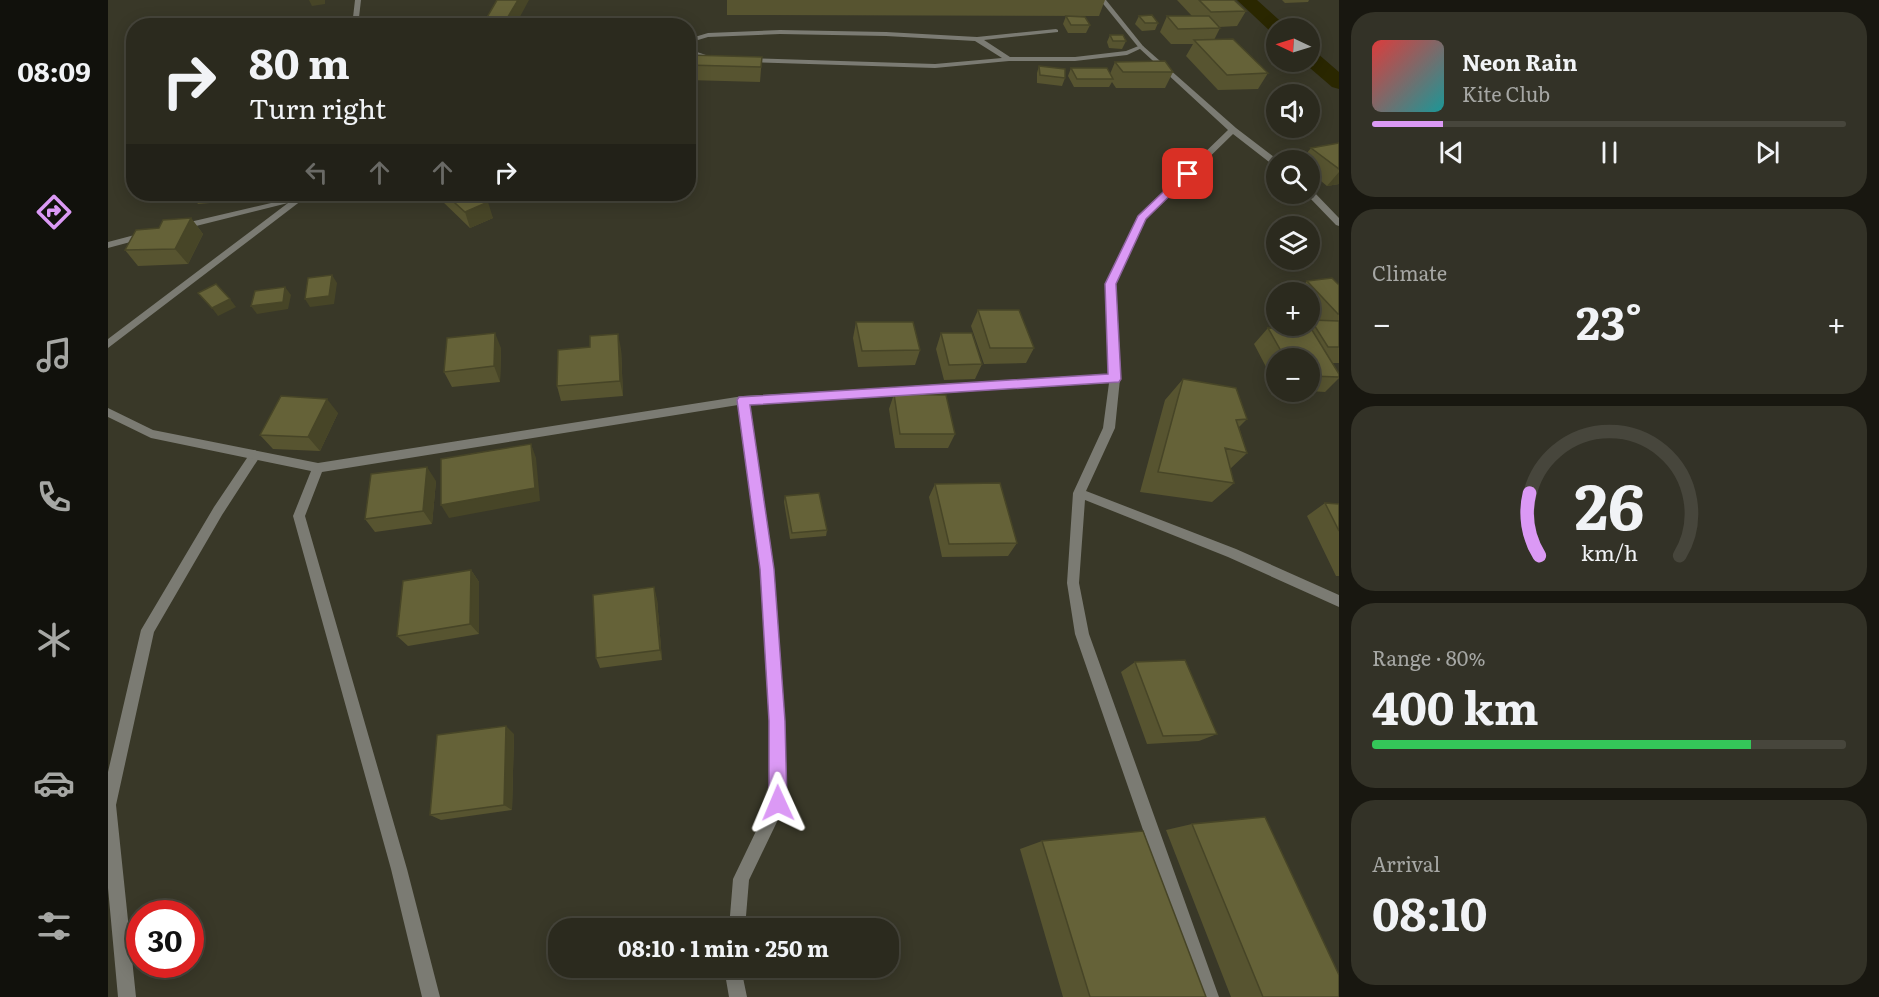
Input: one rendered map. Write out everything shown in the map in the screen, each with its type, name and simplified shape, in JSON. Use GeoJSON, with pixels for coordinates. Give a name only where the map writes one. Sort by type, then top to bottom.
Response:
{"type":"FeatureCollection","features":[{"type":"Feature","properties":{"kind":"street"},"geometry":{"type":"LineString","coordinates":[[356,18],[358,0]]}},
{"type":"Feature","properties":{"kind":"street"},"geometry":{"type":"LineString","coordinates":[[1103,0],[1141,47],[1233,130],[1266,155]]}},
{"type":"Feature","properties":{"kind":"street"},"geometry":{"type":"LineString","coordinates":[[696,39],[708,35],[780,32],[977,39],[1056,31]]}},
{"type":"Feature","properties":{"kind":"street"},"geometry":{"type":"LineString","coordinates":[[977,39],[1009,59]]}},
{"type":"Feature","properties":{"kind":"street"},"geometry":{"type":"LineString","coordinates":[[740,60],[935,66],[1009,59],[1075,59],[1127,53],[1141,47]]}},
{"type":"Feature","properties":{"kind":"street"},"geometry":{"type":"LineString","coordinates":[[696,54],[717,59]]}},
{"type":"Feature","properties":{"kind":"street"},"geometry":{"type":"LineString","coordinates":[[1210,997],[1082,634],[1073,583],[1079,493],[1109,428],[1114,379],[1110,284],[1142,218],[1233,130]]}},
{"type":"Feature","properties":{"kind":"street"},"geometry":{"type":"LineString","coordinates":[[165,231],[281,201]]}},
{"type":"Feature","properties":{"kind":"street"},"geometry":{"type":"LineString","coordinates":[[108,344],[296,201]]}},
{"type":"Feature","properties":{"kind":"street"},"geometry":{"type":"LineString","coordinates":[[1320,203],[1339,223]]}},
{"type":"Feature","properties":{"kind":"street"},"geometry":{"type":"LineString","coordinates":[[108,244],[154,233]]}},
{"type":"Feature","properties":{"kind":"street"},"geometry":{"type":"LineString","coordinates":[[108,412],[151,434],[318,468],[743,400],[1114,379]]}},
{"type":"Feature","properties":{"kind":"street"},"geometry":{"type":"LineString","coordinates":[[737,918],[741,879],[778,803],[777,721],[767,569],[743,400]]}},
{"type":"Feature","properties":{"kind":"street"},"geometry":{"type":"LineString","coordinates":[[127,997],[108,805],[148,630],[218,511],[255,455]]}},
{"type":"Feature","properties":{"kind":"street"},"geometry":{"type":"LineString","coordinates":[[318,468],[299,516],[399,869],[431,997]]}},
{"type":"Feature","properties":{"kind":"street"},"geometry":{"type":"LineString","coordinates":[[1079,493],[1232,553],[1339,601]]}},
{"type":"Feature","properties":{"kind":"street"},"geometry":{"type":"LineString","coordinates":[[735,978],[738,997]]}},
{"type":"Feature","properties":{"kind":"building"},"geometry":{"type":"Polygon","coordinates":[[[497,0],[518,0],[507,18],[487,18],[497,0]]]}},
{"type":"Feature","properties":{"kind":"building"},"geometry":{"type":"Polygon","coordinates":[[[1199,0],[1234,0],[1246,11],[1211,12],[1199,0]]]}},
{"type":"Feature","properties":{"kind":"building"},"geometry":{"type":"Polygon","coordinates":[[[1152,15],[1158,23],[1145,23],[1139,16],[1152,15]]]}},
{"type":"Feature","properties":{"kind":"building"},"geometry":{"type":"Polygon","coordinates":[[[1066,16],[1085,17],[1090,25],[1071,25],[1066,16]]]}},
{"type":"Feature","properties":{"kind":"building"},"geometry":{"type":"Polygon","coordinates":[[[1167,16],[1209,16],[1220,28],[1178,29],[1167,16]]]}},
{"type":"Feature","properties":{"kind":"building"},"geometry":{"type":"Polygon","coordinates":[[[1110,35],[1123,35],[1126,41],[1113,41],[1110,35]]]}},
{"type":"Feature","properties":{"kind":"building"},"geometry":{"type":"Polygon","coordinates":[[[1233,39],[1268,73],[1227,75],[1194,40],[1233,39]]]}},
{"type":"Feature","properties":{"kind":"building"},"geometry":{"type":"Polygon","coordinates":[[[696,55],[762,57],[761,67],[696,65],[696,55]]]}},
{"type":"Feature","properties":{"kind":"building"},"geometry":{"type":"Polygon","coordinates":[[[1165,61],[1173,72],[1123,72],[1115,62],[1165,61]]]}},
{"type":"Feature","properties":{"kind":"building"},"geometry":{"type":"Polygon","coordinates":[[[1039,66],[1065,69],[1065,78],[1040,75],[1039,66]]]}},
{"type":"Feature","properties":{"kind":"building"},"geometry":{"type":"Polygon","coordinates":[[[1071,68],[1107,68],[1113,79],[1077,79],[1071,68]]]}},
{"type":"Feature","properties":{"kind":"building"},"geometry":{"type":"Polygon","coordinates":[[[1339,143],[1339,169],[1320,155],[1320,150],[1311,148],[1339,143]]]}},
{"type":"Feature","properties":{"kind":"building"},"geometry":{"type":"Polygon","coordinates":[[[453,201],[488,202],[465,212],[453,201]]]}},
{"type":"Feature","properties":{"kind":"building"},"geometry":{"type":"Polygon","coordinates":[[[191,218],[175,249],[125,250],[136,230],[159,228],[163,220],[191,218]]]}},
{"type":"Feature","properties":{"kind":"building"},"geometry":{"type":"Polygon","coordinates":[[[332,275],[329,296],[305,299],[308,278],[332,275]]]}},
{"type":"Feature","properties":{"kind":"building"},"geometry":{"type":"Polygon","coordinates":[[[1332,278],[1339,285],[1339,314],[1320,295],[1320,282],[1307,281],[1332,278]]]}},
{"type":"Feature","properties":{"kind":"building"},"geometry":{"type":"Polygon","coordinates":[[[216,284],[230,299],[212,308],[198,293],[216,284]]]}},
{"type":"Feature","properties":{"kind":"building"},"geometry":{"type":"Polygon","coordinates":[[[285,287],[283,302],[251,306],[255,291],[285,287]]]}},
{"type":"Feature","properties":{"kind":"building"},"geometry":{"type":"Polygon","coordinates":[[[978,310],[1019,310],[1034,348],[990,348],[978,310]]]}},
{"type":"Feature","properties":{"kind":"building"},"geometry":{"type":"Polygon","coordinates":[[[1320,320],[1339,321],[1339,347],[1328,347],[1320,334],[1320,320]]]}},
{"type":"Feature","properties":{"kind":"building"},"geometry":{"type":"Polygon","coordinates":[[[856,322],[913,322],[920,350],[862,351],[856,322]]]}},
{"type":"Feature","properties":{"kind":"building"},"geometry":{"type":"Polygon","coordinates":[[[495,333],[494,366],[444,372],[447,338],[495,333]]]}},
{"type":"Feature","properties":{"kind":"building"},"geometry":{"type":"Polygon","coordinates":[[[941,333],[972,333],[982,364],[949,365],[941,333]]]}},
{"type":"Feature","properties":{"kind":"building"},"geometry":{"type":"Polygon","coordinates":[[[618,334],[620,381],[557,386],[558,350],[590,347],[590,336],[618,334]]]}},
{"type":"Feature","properties":{"kind":"building"},"geometry":{"type":"Polygon","coordinates":[[[1273,336],[1316,336],[1339,377],[1320,376],[1320,348],[1279,348],[1273,336]]]}},
{"type":"Feature","properties":{"kind":"building"},"geometry":{"type":"Polygon","coordinates":[[[1183,379],[1236,388],[1247,419],[1236,420],[1247,453],[1225,448],[1234,483],[1158,472],[1183,379]]]}},
{"type":"Feature","properties":{"kind":"building"},"geometry":{"type":"Polygon","coordinates":[[[894,394],[946,395],[955,434],[900,434],[894,394]]]}},
{"type":"Feature","properties":{"kind":"building"},"geometry":{"type":"Polygon","coordinates":[[[281,396],[327,399],[308,437],[260,435],[281,396]]]}},
{"type":"Feature","properties":{"kind":"building"},"geometry":{"type":"Polygon","coordinates":[[[531,444],[535,488],[441,505],[441,459],[531,444]]]}},
{"type":"Feature","properties":{"kind":"building"},"geometry":{"type":"Polygon","coordinates":[[[427,467],[423,511],[365,519],[371,474],[427,467]]]}},
{"type":"Feature","properties":{"kind":"building"},"geometry":{"type":"Polygon","coordinates":[[[1000,483],[1017,543],[949,544],[935,484],[1000,483]]]}},
{"type":"Feature","properties":{"kind":"building"},"geometry":{"type":"Polygon","coordinates":[[[819,493],[827,530],[792,533],[785,496],[819,493]]]}},
{"type":"Feature","properties":{"kind":"building"},"geometry":{"type":"Polygon","coordinates":[[[1325,503],[1339,504],[1339,531],[1325,503]]]}},
{"type":"Feature","properties":{"kind":"building"},"geometry":{"type":"Polygon","coordinates":[[[471,570],[470,624],[397,636],[403,581],[471,570]]]}},
{"type":"Feature","properties":{"kind":"building"},"geometry":{"type":"Polygon","coordinates":[[[654,587],[660,650],[596,658],[593,595],[654,587]]]}},
{"type":"Feature","properties":{"kind":"building"},"geometry":{"type":"Polygon","coordinates":[[[1185,660],[1217,734],[1163,736],[1135,662],[1185,660]]]}},
{"type":"Feature","properties":{"kind":"building"},"geometry":{"type":"Polygon","coordinates":[[[506,726],[504,805],[430,815],[437,735],[506,726]]]}},
{"type":"Feature","properties":{"kind":"building"},"geometry":{"type":"Polygon","coordinates":[[[1265,817],[1339,975],[1339,997],[1263,997],[1192,824],[1265,817]]]}},
{"type":"Feature","properties":{"kind":"building"},"geometry":{"type":"Polygon","coordinates":[[[1143,831],[1206,997],[1090,997],[1042,841],[1143,831]]]}},
{"type":"Feature","properties":{"kind":"waterway"},"geometry":{"type":"LineString","coordinates":[[1246,0],[1267,18]]}},
{"type":"Feature","properties":{"kind":"waterway"},"geometry":{"type":"LineString","coordinates":[[1320,66],[1339,83]]}},
{"type":"Feature","properties":{"kind":"route"},"geometry":{"type":"LineString","coordinates":[[778,803],[777,721],[767,569],[743,400],[1114,379],[1110,284],[1142,218],[1188,174]]}}]}
